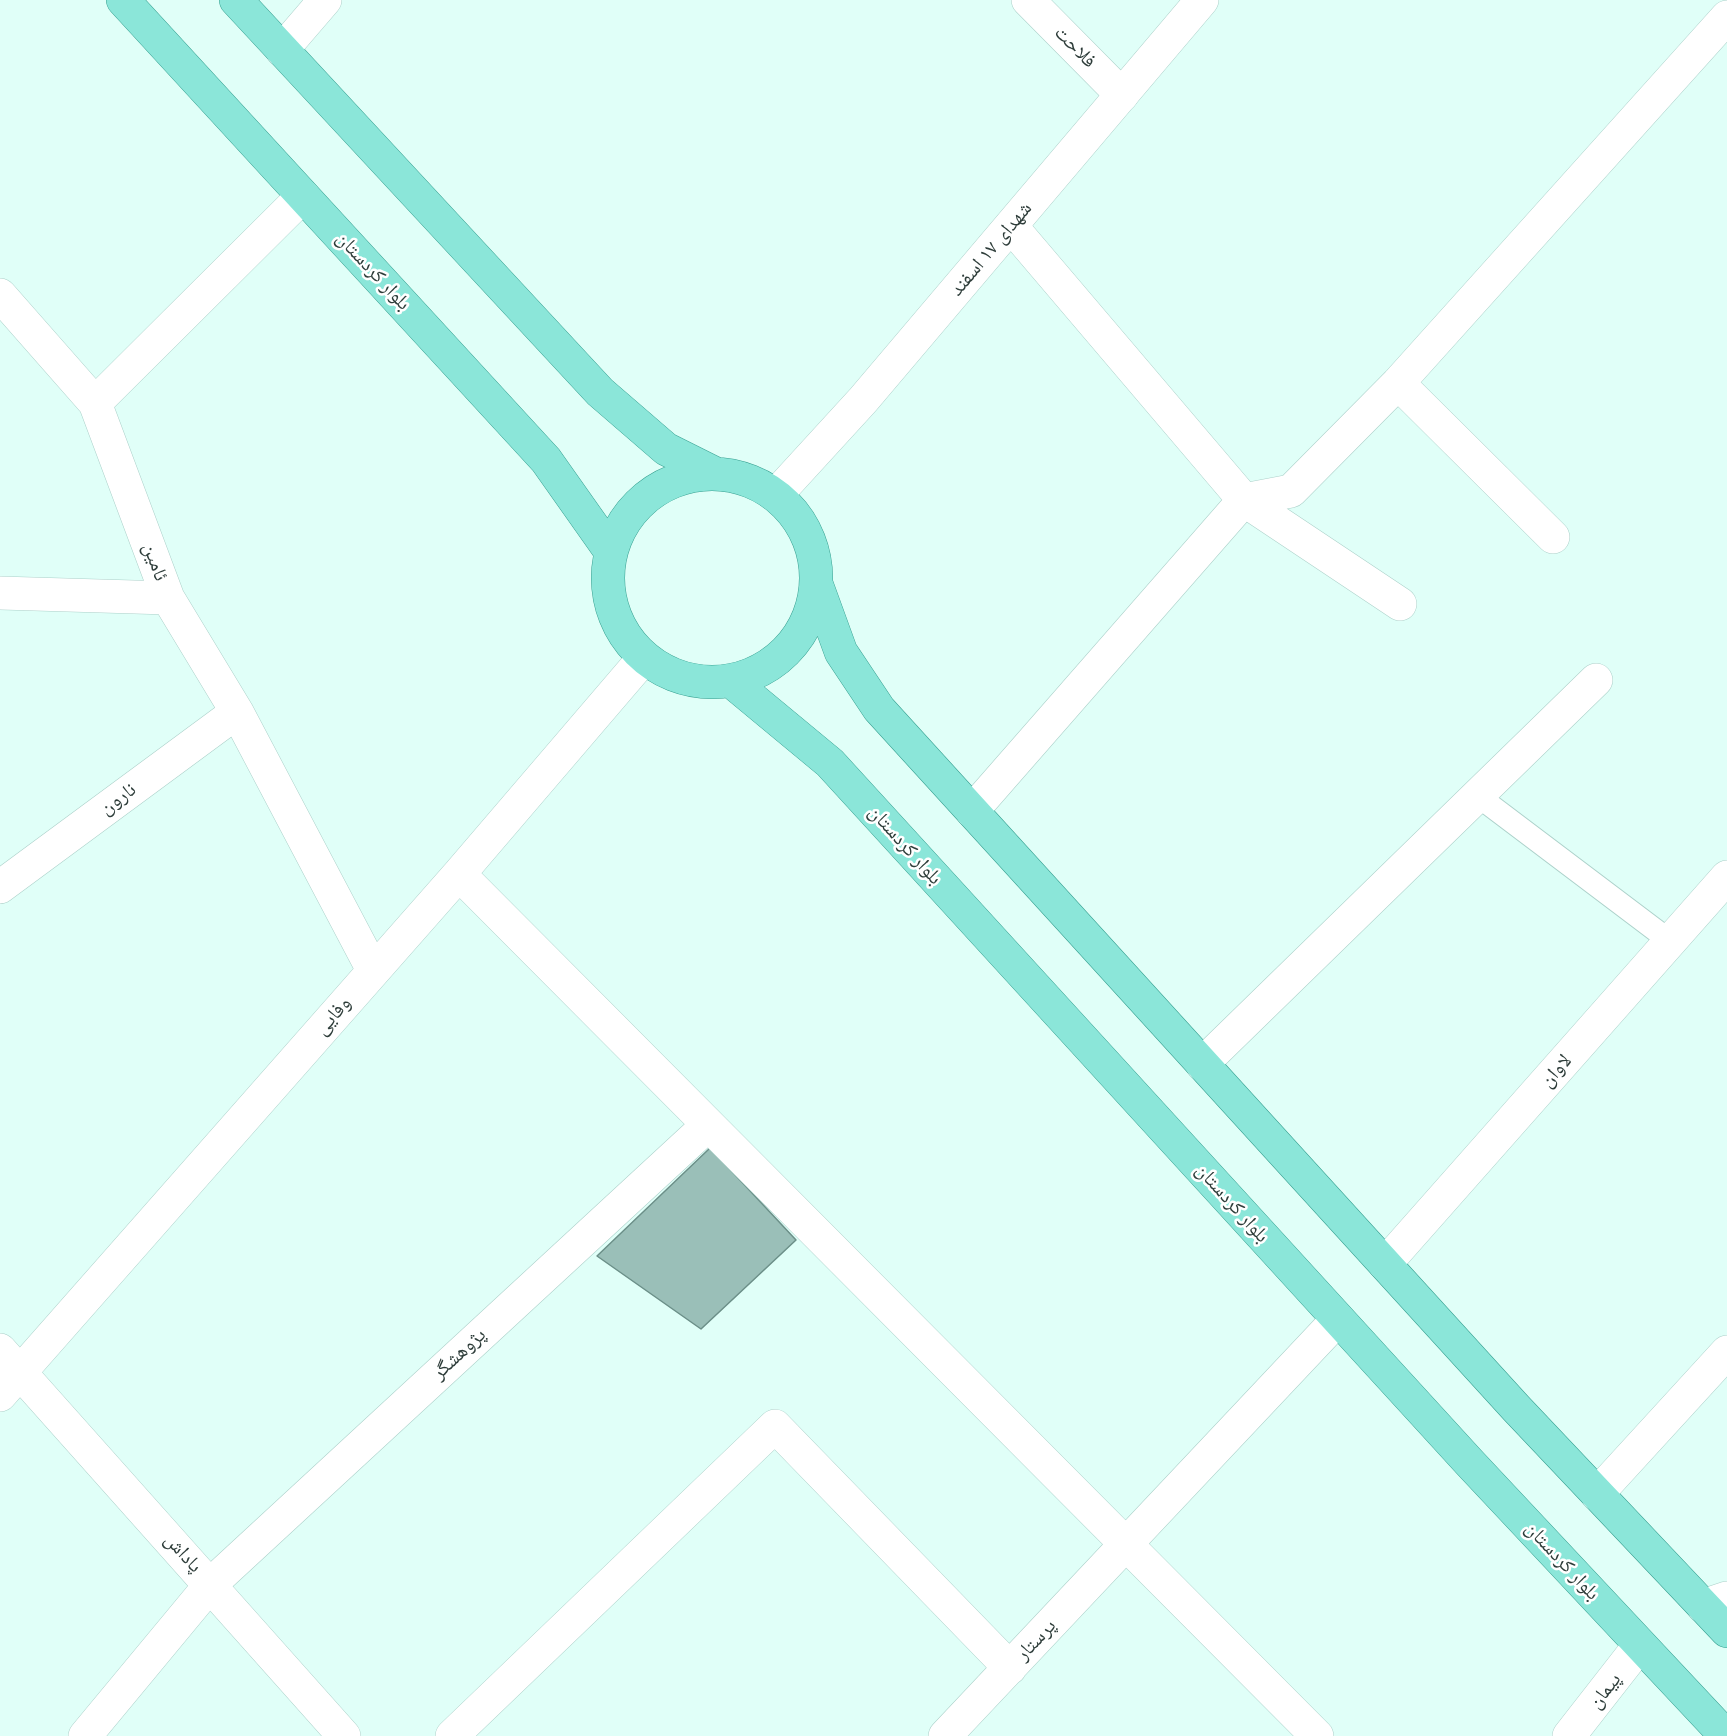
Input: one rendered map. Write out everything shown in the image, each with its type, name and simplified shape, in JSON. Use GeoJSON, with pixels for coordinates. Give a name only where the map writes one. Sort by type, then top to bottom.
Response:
{"type":"FeatureCollection","features":[{"type":"Feature","properties":{"kind":"main road","name":"بلوار کردستان"},"geometry":{"type":"LineString","coordinates":[[123,0],[546,460],[611,552]]}},
{"type":"Feature","properties":{"kind":"main road"},"geometry":{"type":"LineString","coordinates":[[236,0],[600,392],[666,448],[714,473],[747,479],[776,495],[799,520],[813,551],[817,586],[841,652],[879,709],[1597,1494],[1715,1602],[1727,1632]]}},
{"type":"Feature","properties":{"kind":"main road"},"geometry":{"type":"LineString","coordinates":[[714,473],[680,479],[649,495],[625,520],[611,552],[608,586],[617,620],[643,659],[663,670],[696,681],[730,681],[763,669],[790,648],[808,619],[817,586]]}},
{"type":"Feature","properties":{"kind":"main road","name":"بلوار کردستان"},"geometry":{"type":"LineString","coordinates":[[730,681],[772,713],[830,763],[1338,1319],[1725,1736]]}},
{"type":"Feature","properties":{"kind":"street"},"geometry":{"type":"LineString","coordinates":[[282,50],[325,0]]}},
{"type":"Feature","properties":{"kind":"street","name":"فلاحت"},"geometry":{"type":"LineString","coordinates":[[1028,0],[1122,95]]}},
{"type":"Feature","properties":{"kind":"street","name":"شهدای ۱۷ اسفند"},"geometry":{"type":"LineString","coordinates":[[776,495],[863,400],[1202,0]]}},
{"type":"Feature","properties":{"kind":"street"},"geometry":{"type":"LineString","coordinates":[[972,811],[1244,500],[1291,491],[1398,383],[1727,17]]}},
{"type":"Feature","properties":{"kind":"street"},"geometry":{"type":"LineString","coordinates":[[0,295],[95,403],[303,196]]}},
{"type":"Feature","properties":{"kind":"street"},"geometry":{"type":"LineString","coordinates":[[1011,226],[1244,500],[1400,604]]}},
{"type":"Feature","properties":{"kind":"street"},"geometry":{"type":"LineString","coordinates":[[1398,383],[1553,537]]}},
{"type":"Feature","properties":{"kind":"street","name":"ئامین"},"geometry":{"type":"LineString","coordinates":[[95,403],[168,598],[237,712],[373,970]]}},
{"type":"Feature","properties":{"kind":"street"},"geometry":{"type":"LineString","coordinates":[[0,593],[168,598]]}},
{"type":"Feature","properties":{"kind":"street","name":"وفایی"},"geometry":{"type":"LineString","coordinates":[[7,1372],[459,874],[643,659]]}},
{"type":"Feature","properties":{"kind":"street"},"geometry":{"type":"LineString","coordinates":[[1202,1064],[1596,680]]}},
{"type":"Feature","properties":{"kind":"street","name":"نارون"},"geometry":{"type":"LineString","coordinates":[[0,887],[237,712]]}},
{"type":"Feature","properties":{"kind":"street"},"geometry":{"type":"LineString","coordinates":[[459,874],[1317,1736]]}},
{"type":"Feature","properties":{"kind":"street","name":"لاوان"},"geometry":{"type":"LineString","coordinates":[[1385,1264],[1727,877]]}},
{"type":"Feature","properties":{"kind":"street","name":"پژوهشگر"},"geometry":{"type":"LineString","coordinates":[[85,1736],[211,1584],[708,1125]]}},
{"type":"Feature","properties":{"kind":"street","name":"پرستار"},"geometry":{"type":"LineString","coordinates":[[945,1736],[1338,1319]]}},
{"type":"Feature","properties":{"kind":"street"},"geometry":{"type":"LineString","coordinates":[[1597,1494],[1727,1352]]}},
{"type":"Feature","properties":{"kind":"street","name":"پاداش"},"geometry":{"type":"LineString","coordinates":[[7,1372],[211,1584],[344,1736]]}},
{"type":"Feature","properties":{"kind":"street"},"geometry":{"type":"LineString","coordinates":[[452,1736],[775,1426],[1010,1668]]}},
{"type":"Feature","properties":{"kind":"street","name":"پیمان"},"geometry":{"type":"LineString","coordinates":[[1569,1736],[1640,1645]]}},
{"type":"Feature","properties":{"kind":"lane"},"geometry":{"type":"LineString","coordinates":[[1478,796],[1670,942]]}},
{"type":"Feature","properties":{"kind":"building"},"geometry":{"type":"Polygon","coordinates":[[[710,1148],[796,1240],[701,1329],[597,1256],[710,1148]]]}}]}
